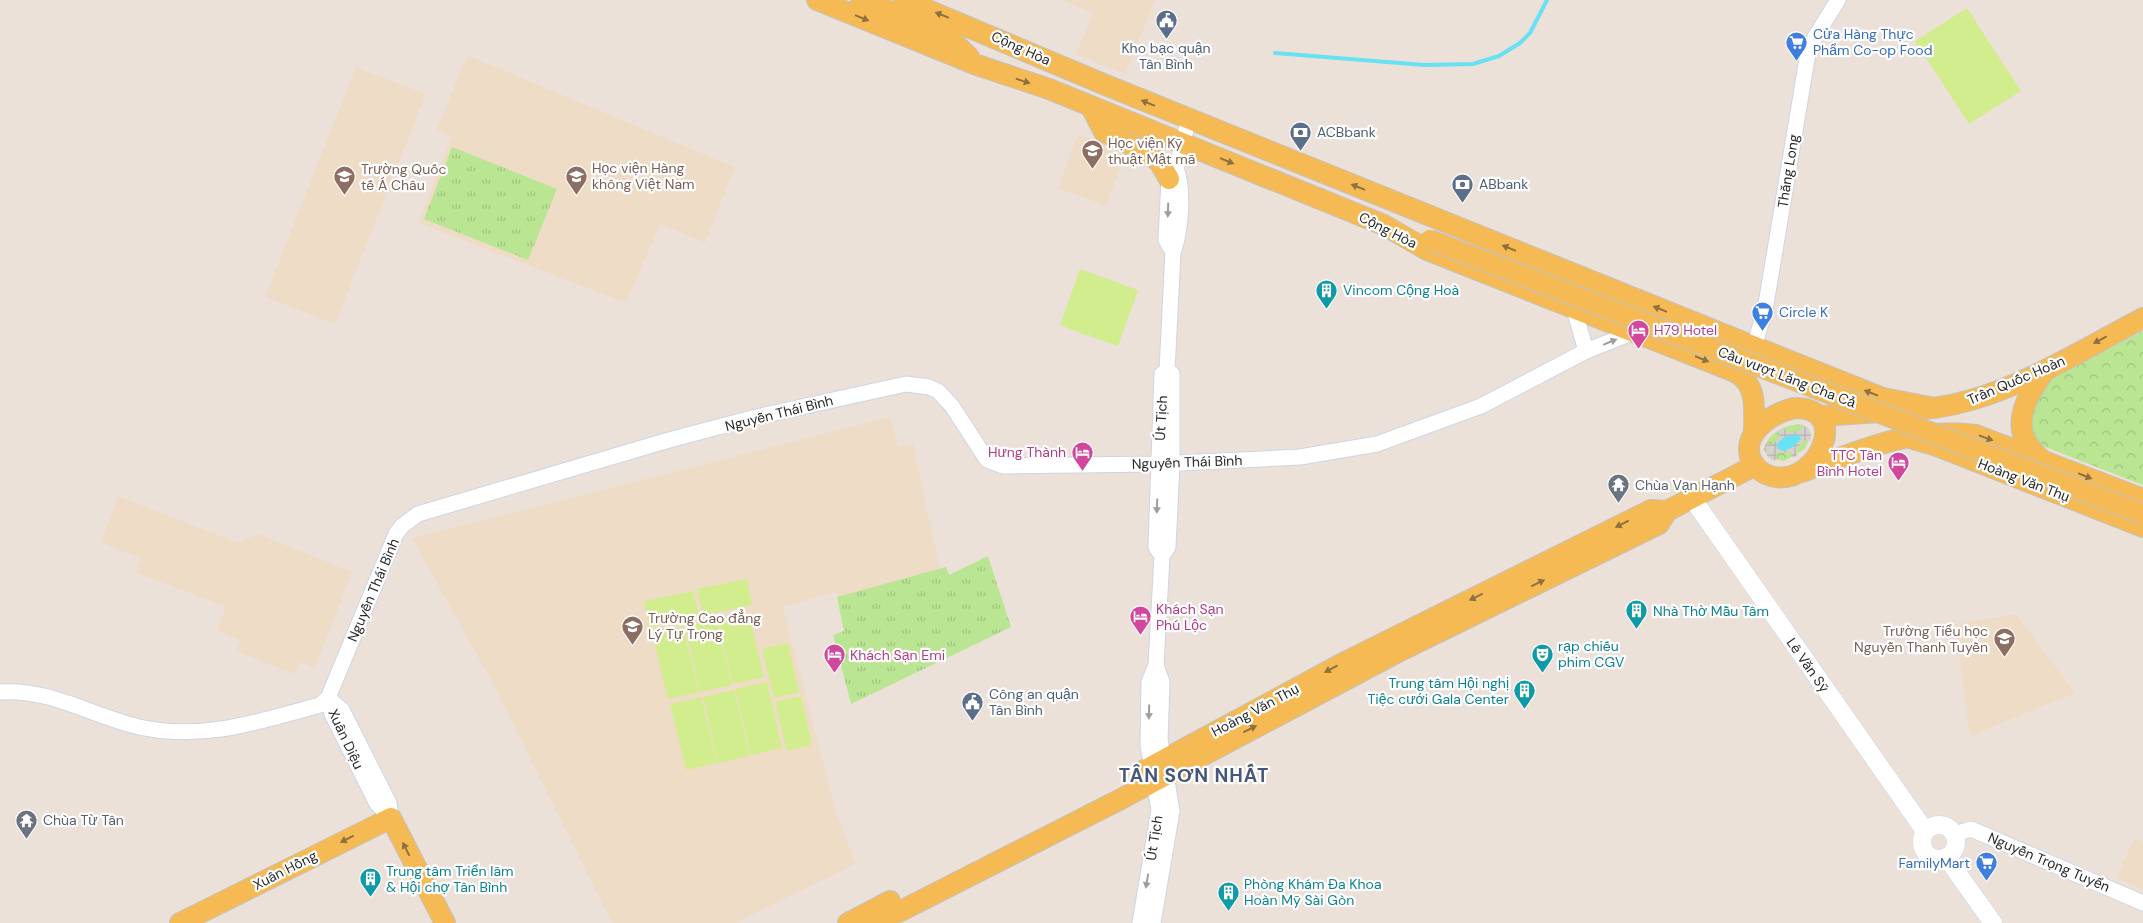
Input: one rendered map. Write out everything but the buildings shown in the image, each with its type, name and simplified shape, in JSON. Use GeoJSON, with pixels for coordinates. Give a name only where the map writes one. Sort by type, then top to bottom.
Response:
{"type":"FeatureCollection","features":[{"type":"Feature","properties":{"kind":"main road","name":"Cộng Hòa"},"geometry":{"type":"LineString","coordinates":[[817,0],[977,65],[1049,90],[1384,225],[1427,250],[1742,376],[1752,391],[1754,433]]}},
{"type":"Feature","properties":{"kind":"main road","name":"Cộng Hòa"},"geometry":{"type":"LineString","coordinates":[[861,0],[944,33],[977,65]]}},
{"type":"Feature","properties":{"kind":"main road","name":"Cộng Hòa"},"geometry":{"type":"LineString","coordinates":[[904,0],[980,30],[1189,119],[1785,360],[1883,398],[1936,408]]}},
{"type":"Feature","properties":{"kind":"main road","name":"Cộng Hòa"},"geometry":{"type":"LineString","coordinates":[[944,33],[980,30]]}},
{"type":"Feature","properties":{"kind":"main road"},"geometry":{"type":"LineString","coordinates":[[1091,107],[1104,132],[1150,154],[1172,174]]}},
{"type":"Feature","properties":{"kind":"main road","name":"Cầu vượt Lăng Cha Cả"},"geometry":{"type":"LineString","coordinates":[[1384,225],[1430,240],[2143,514]]}},
{"type":"Feature","properties":{"kind":"main road","name":"Trần Quốc Hoàn"},"geometry":{"type":"LineString","coordinates":[[1807,405],[1936,408],[1972,400],[2046,369],[2143,318]]}},
{"type":"Feature","properties":{"kind":"main road"},"geometry":{"type":"LineString","coordinates":[[1718,332],[1807,405],[1824,424],[1822,444],[1813,462],[1802,472],[1789,477],[1775,477],[1764,474],[1754,466],[1749,458],[1754,433],[1773,416],[1807,405]]}},
{"type":"Feature","properties":{"kind":"main road"},"geometry":{"type":"LineString","coordinates":[[1785,360],[1807,405]]}},
{"type":"Feature","properties":{"kind":"main road"},"geometry":{"type":"LineString","coordinates":[[2040,458],[2026,443],[2021,428],[2030,392],[2046,369]]}},
{"type":"Feature","properties":{"kind":"main road","name":"Hoàng Văn Thụ"},"geometry":{"type":"LineString","coordinates":[[1802,472],[1903,437],[1947,432],[1966,433],[2040,458],[2143,499]]}},
{"type":"Feature","properties":{"kind":"main road","name":"Hoàng Văn Thụ"},"geometry":{"type":"LineString","coordinates":[[1903,437],[1937,446],[2143,527]]}},
{"type":"Feature","properties":{"kind":"main road","name":"Hoàng Văn Thụ"},"geometry":{"type":"LineString","coordinates":[[877,923],[1205,745],[1659,524],[1667,511],[1754,466]]}},
{"type":"Feature","properties":{"kind":"main road","name":"Lê Văn Sỹ"},"geometry":{"type":"LineString","coordinates":[[1692,498],[1925,831]]}},
{"type":"Feature","properties":{"kind":"main road","name":"Hoàng Văn Thụ"},"geometry":{"type":"LineString","coordinates":[[848,923],[1158,771]]}},
{"type":"Feature","properties":{"kind":"main road","name":"Xuân Hồng"},"geometry":{"type":"LineString","coordinates":[[180,923],[390,818]]}},
{"type":"Feature","properties":{"kind":"main road","name":"Xuân Diệu"},"geometry":{"type":"LineString","coordinates":[[390,818],[445,923]]}},
{"type":"Feature","properties":{"kind":"main road"},"geometry":{"type":"LineString","coordinates":[[1941,824],[1955,834],[1956,845],[1951,854],[1946,858],[1935,858],[1926,852],[1922,842],[1925,831],[1930,827],[1941,824]]}},
{"type":"Feature","properties":{"kind":"main road"},"geometry":{"type":"LineString","coordinates":[[1946,858],[1993,923]]}},
{"type":"Feature","properties":{"kind":"street","name":"Thăng Long"},"geometry":{"type":"LineString","coordinates":[[1754,347],[1765,310],[1808,53],[1814,37],[1838,0]]}},
{"type":"Feature","properties":{"kind":"street","name":"Út Tịch"},"geometry":{"type":"LineString","coordinates":[[1140,923],[1159,810],[1158,771],[1162,682],[1156,665],[1162,556],[1168,547],[1165,464],[1172,374],[1167,371],[1173,252],[1166,240],[1172,174],[1189,119]]}},
{"type":"Feature","properties":{"kind":"street"},"geometry":{"type":"LineString","coordinates":[[1574,309],[1586,352]]}},
{"type":"Feature","properties":{"kind":"street","name":"Nguyễn Thái Bình"},"geometry":{"type":"LineString","coordinates":[[328,698],[396,534],[410,519],[427,510],[669,440],[868,391],[912,384],[929,387],[946,398],[983,455],[998,465],[1165,464],[1300,457],[1377,444],[1482,406],[1586,352],[1634,332]]}},
{"type":"Feature","properties":{"kind":"street"},"geometry":{"type":"LineString","coordinates":[[0,692],[26,692],[46,696],[144,728],[196,731],[214,731],[245,726],[320,705],[328,698]]}},
{"type":"Feature","properties":{"kind":"street","name":"Xuân Diệu"},"geometry":{"type":"LineString","coordinates":[[328,698],[342,710],[389,803],[390,818]]}},
{"type":"Feature","properties":{"kind":"street","name":"Út Tịch"},"geometry":{"type":"LineString","coordinates":[[1152,923],[1172,811],[1158,771]]}},
{"type":"Feature","properties":{"kind":"street","name":"Nguyễn Trọng Tuyển"},"geometry":{"type":"LineString","coordinates":[[1955,834],[1971,828],[2143,903]]}},
{"type":"Feature","properties":{"kind":"shaded area"},"geometry":{"type":"Polygon","coordinates":[[[1062,0],[1155,0],[1125,74],[1076,54],[1093,13],[1062,0]]]}},
{"type":"Feature","properties":{"kind":"shaded area","name":"Học viện Hàng không Việt Nam"},"geometry":{"type":"Polygon","coordinates":[[[467,55],[735,167],[705,243],[660,224],[626,303],[418,223],[452,136],[437,130],[467,55]]]}},
{"type":"Feature","properties":{"kind":"shaded area","name":"Trường Quốc tế Á Châu"},"geometry":{"type":"Polygon","coordinates":[[[356,67],[426,94],[335,324],[265,297],[356,67]]]}},
{"type":"Feature","properties":{"kind":"shaded area","name":"Học viện Kỹ thuật Mật mã"},"geometry":{"type":"Polygon","coordinates":[[[1078,134],[1126,152],[1106,206],[1058,188],[1078,134]]]}},
{"type":"Feature","properties":{"kind":"shaded area","name":"Trường Cao đẳng Lý Tự Trọng"},"geometry":{"type":"Polygon","coordinates":[[[890,417],[898,447],[913,444],[940,569],[838,597],[835,592],[783,607],[836,812],[856,864],[735,923],[612,923],[493,684],[412,538],[890,417]]]}},
{"type":"Feature","properties":{"kind":"shaded area"},"geometry":{"type":"Polygon","coordinates":[[[1802,425],[1809,429],[1811,437],[1810,441],[1804,440],[1796,450],[1798,454],[1793,458],[1790,452],[1777,453],[1775,461],[1769,458],[1764,450],[1766,443],[1773,445],[1780,435],[1778,431],[1784,427],[1786,432],[1800,431],[1802,425]]]}},
{"type":"Feature","properties":{"kind":"shaded area"},"geometry":{"type":"Polygon","coordinates":[[[118,496],[238,543],[258,534],[352,572],[315,668],[299,662],[294,674],[236,651],[240,640],[217,631],[226,607],[135,572],[141,558],[101,543],[118,496]]]}},
{"type":"Feature","properties":{"kind":"shaded area","name":"Trường Tiểu học Nguyễn Thanh Tuyền"},"geometry":{"type":"Polygon","coordinates":[[[2016,614],[2075,693],[1970,736],[1955,624],[2016,614]]]}},
{"type":"Feature","properties":{"kind":"shaded area"},"geometry":{"type":"Polygon","coordinates":[[[2134,838],[2143,842],[2143,890],[2117,878],[2134,838]]]}},
{"type":"Feature","properties":{"kind":"green space"},"geometry":{"type":"Polygon","coordinates":[[[1967,8],[2021,91],[1969,124],[1915,41],[1967,8]]]}},
{"type":"Feature","properties":{"kind":"green space"},"geometry":{"type":"Polygon","coordinates":[[[452,147],[557,189],[528,260],[424,219],[452,147]]]}},
{"type":"Feature","properties":{"kind":"green space"},"geometry":{"type":"Polygon","coordinates":[[[1080,269],[1138,290],[1118,346],[1089,336],[1091,329],[1088,336],[1060,325],[1080,269]]]}},
{"type":"Feature","properties":{"kind":"green space"},"geometry":{"type":"Polygon","coordinates":[[[2143,331],[2143,485],[2040,445],[2032,437],[2026,416],[2044,382],[2143,331]]]}},
{"type":"Feature","properties":{"kind":"green space"},"geometry":{"type":"Polygon","coordinates":[[[1799,424],[1807,427],[1811,434],[1805,449],[1784,461],[1769,458],[1764,450],[1772,435],[1782,428],[1799,424]]]}},
{"type":"Feature","properties":{"kind":"green space"},"geometry":{"type":"Polygon","coordinates":[[[988,556],[1011,627],[851,704],[833,635],[844,631],[837,597],[946,567],[949,575],[988,556]]]}},
{"type":"Feature","properties":{"kind":"green space"},"geometry":{"type":"Polygon","coordinates":[[[747,579],[752,605],[703,615],[697,589],[747,579]]]}},
{"type":"Feature","properties":{"kind":"green space"},"geometry":{"type":"Polygon","coordinates":[[[693,591],[699,617],[649,627],[644,601],[693,591]]]}},
{"type":"Feature","properties":{"kind":"green space"},"geometry":{"type":"Polygon","coordinates":[[[748,612],[764,677],[733,684],[717,619],[748,612]]]}},
{"type":"Feature","properties":{"kind":"green space"},"geometry":{"type":"Polygon","coordinates":[[[716,619],[732,685],[700,692],[685,626],[716,619]]]}},
{"type":"Feature","properties":{"kind":"green space"},"geometry":{"type":"Polygon","coordinates":[[[683,626],[699,692],[668,699],[652,633],[683,626]]]}},
{"type":"Feature","properties":{"kind":"green space"},"geometry":{"type":"Polygon","coordinates":[[[788,643],[799,692],[774,698],[762,649],[788,643]]]}},
{"type":"Feature","properties":{"kind":"green space"},"geometry":{"type":"Polygon","coordinates":[[[767,682],[782,748],[751,755],[735,689],[767,682]]]}},
{"type":"Feature","properties":{"kind":"green space"},"geometry":{"type":"Polygon","coordinates":[[[734,690],[750,756],[718,763],[703,697],[734,690]]]}},
{"type":"Feature","properties":{"kind":"green space"},"geometry":{"type":"Polygon","coordinates":[[[801,696],[812,745],[787,751],[775,702],[801,696]]]}},
{"type":"Feature","properties":{"kind":"green space"},"geometry":{"type":"Polygon","coordinates":[[[701,697],[717,763],[686,770],[670,704],[701,697]]]}},
{"type":"Feature","properties":{"kind":"water"},"geometry":{"type":"Polygon","coordinates":[[[1798,434],[1801,439],[1793,447],[1783,451],[1777,448],[1777,444],[1784,437],[1798,434]]]}},
{"type":"Feature","properties":{"kind":"waterway"},"geometry":{"type":"LineString","coordinates":[[1275,53],[1424,65],[1473,64],[1499,56],[1520,43],[1530,33],[1547,0]]}},
{"type":"Feature","properties":{"kind":"place","name":"Kho bạc quận Tân Bình"},"geometry":{"type":"Point","coordinates":[1166,39]}},
{"type":"Feature","properties":{"kind":"place","name":"Cửa Hàng Thực Phẩm Co-op Food"},"geometry":{"type":"Point","coordinates":[1797,61]}},
{"type":"Feature","properties":{"kind":"place","name":"ACBbank"},"geometry":{"type":"Point","coordinates":[1301,151]}},
{"type":"Feature","properties":{"kind":"place","name":"Học viện Kỹ thuật Mật mã"},"geometry":{"type":"Point","coordinates":[1092,170]}},
{"type":"Feature","properties":{"kind":"place","name":"Học viện Hàng không Việt Nam"},"geometry":{"type":"Point","coordinates":[576,195]}},
{"type":"Feature","properties":{"kind":"place","name":"Trường Quốc tế Á Châu"},"geometry":{"type":"Point","coordinates":[345,196]}},
{"type":"Feature","properties":{"kind":"place","name":"ABbank"},"geometry":{"type":"Point","coordinates":[1463,203]}},
{"type":"Feature","properties":{"kind":"place","name":"Vincom Cộng Hoà"},"geometry":{"type":"Point","coordinates":[1327,309]}},
{"type":"Feature","properties":{"kind":"place","name":"Circle K"},"geometry":{"type":"Point","coordinates":[1763,331]}},
{"type":"Feature","properties":{"kind":"place","name":"H79 Hotel"},"geometry":{"type":"Point","coordinates":[1638,349]}},
{"type":"Feature","properties":{"kind":"place","name":"Hưng Thành"},"geometry":{"type":"Point","coordinates":[1082,471]}},
{"type":"Feature","properties":{"kind":"place","name":"TTC Tân Bình Hotel"},"geometry":{"type":"Point","coordinates":[1898,482]}},
{"type":"Feature","properties":{"kind":"place","name":"Chùa Vạn Hạnh"},"geometry":{"type":"Point","coordinates":[1619,504]}},
{"type":"Feature","properties":{"kind":"place","name":"Nhà Thờ Mẫu Tâm"},"geometry":{"type":"Point","coordinates":[1637,630]}},
{"type":"Feature","properties":{"kind":"place","name":"Khách Sạn Phú Lộc"},"geometry":{"type":"Point","coordinates":[1140,636]}},
{"type":"Feature","properties":{"kind":"place","name":"Trường Cao đẳng Lý Tự Trọng"},"geometry":{"type":"Point","coordinates":[632,645]}},
{"type":"Feature","properties":{"kind":"place","name":"Trường Tiểu học Nguyễn Thanh Tuyền"},"geometry":{"type":"Point","coordinates":[2004,658]}},
{"type":"Feature","properties":{"kind":"place","name":"rạp chiếu phim CGV"},"geometry":{"type":"Point","coordinates":[1542,673]}},
{"type":"Feature","properties":{"kind":"place","name":"Khách Sạn Emi"},"geometry":{"type":"Point","coordinates":[834,674]}},
{"type":"Feature","properties":{"kind":"place","name":"Trung tâm Hội nghị Tiệc cưới Gala Center"},"geometry":{"type":"Point","coordinates":[1525,710]}},
{"type":"Feature","properties":{"kind":"place","name":"Công an quận Tân Bình"},"geometry":{"type":"Point","coordinates":[973,721]}},
{"type":"Feature","properties":{"kind":"place","name":"Chùa Từ Tân"},"geometry":{"type":"Point","coordinates":[27,839]}},
{"type":"Feature","properties":{"kind":"place","name":"FamilyMart"},"geometry":{"type":"Point","coordinates":[1986,882]}},
{"type":"Feature","properties":{"kind":"place","name":"Trung tâm Triển lãm & Hội chợ Tân Bình"},"geometry":{"type":"Point","coordinates":[370,898]}},
{"type":"Feature","properties":{"kind":"place","name":"Phòng Khám Đa Khoa Hoàn Mỹ Sài Gòn"},"geometry":{"type":"Point","coordinates":[1228,911]}},
{"type":"Feature","properties":{"kind":"district","name":"TÂN SƠN NHẤT"},"geometry":{"type":"Point","coordinates":[1194,775]}}]}
